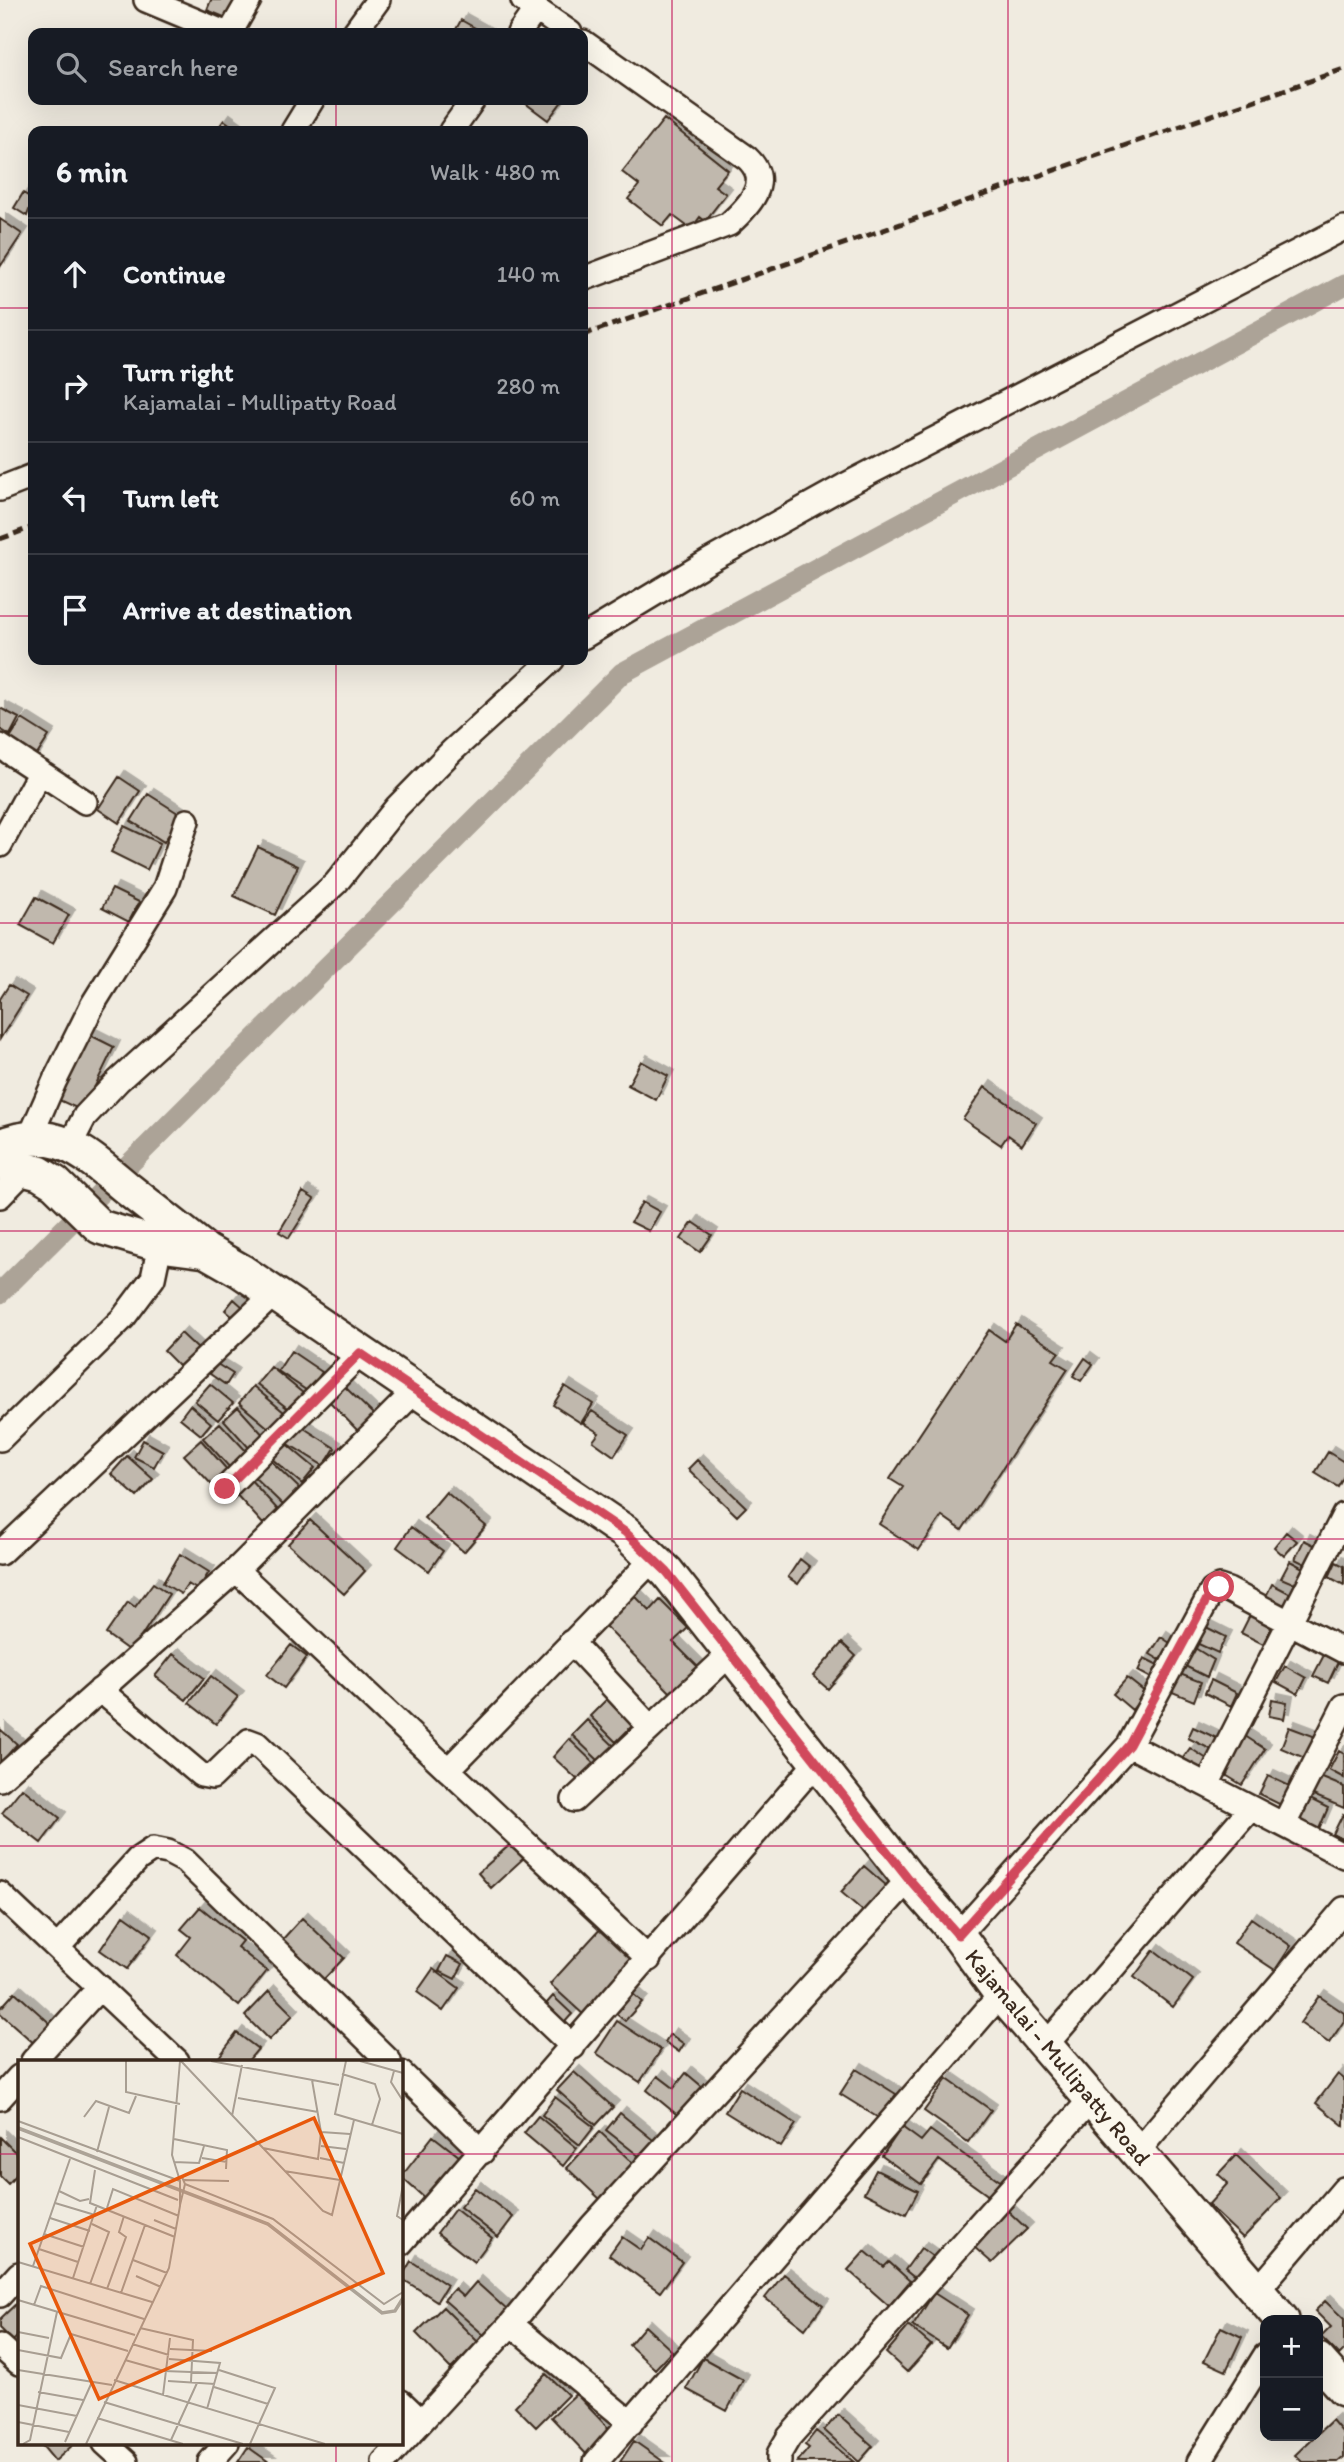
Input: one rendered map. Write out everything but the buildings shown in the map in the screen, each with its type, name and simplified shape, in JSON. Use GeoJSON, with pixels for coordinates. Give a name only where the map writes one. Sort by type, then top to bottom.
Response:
{"type":"FeatureCollection","features":[{"type":"Feature","properties":{"kind":"main road","name":"Kajamalai - Mullipatty Road"},"geometry":{"type":"LineString","coordinates":[[14,1154],[83,1152],[206,1251],[274,1294],[625,1532],[667,1572],[909,1879],[958,1935],[1001,1994],[1278,2315]]}},
{"type":"Feature","properties":{"kind":"main road","name":"Kajamalai - Mullipatty Road"},"geometry":{"type":"LineString","coordinates":[[14,1154],[55,1183],[100,1227],[160,1245],[206,1251]]}},
{"type":"Feature","properties":{"kind":"main road"},"geometry":{"type":"LineString","coordinates":[[1323,2366],[1344,2389]]}},
{"type":"Feature","properties":{"kind":"street"},"geometry":{"type":"LineString","coordinates":[[146,0],[216,28]]}},
{"type":"Feature","properties":{"kind":"street"},"geometry":{"type":"LineString","coordinates":[[231,28],[249,0]]}},
{"type":"Feature","properties":{"kind":"street"},"geometry":{"type":"LineString","coordinates":[[358,28],[378,0]]}},
{"type":"Feature","properties":{"kind":"street"},"geometry":{"type":"LineString","coordinates":[[521,28],[529,5],[563,28]]}},
{"type":"Feature","properties":{"kind":"street"},"geometry":{"type":"LineString","coordinates":[[588,46],[747,158],[757,167],[760,181],[750,203],[729,224],[588,277]]}},
{"type":"Feature","properties":{"kind":"street"},"geometry":{"type":"LineString","coordinates":[[296,126],[309,105]]}},
{"type":"Feature","properties":{"kind":"street"},"geometry":{"type":"LineString","coordinates":[[455,126],[469,105]]}},
{"type":"Feature","properties":{"kind":"street"},"geometry":{"type":"LineString","coordinates":[[588,634],[709,561],[845,486],[1344,228]]}},
{"type":"Feature","properties":{"kind":"street"},"geometry":{"type":"LineString","coordinates":[[0,489],[28,478]]}},
{"type":"Feature","properties":{"kind":"street"},"geometry":{"type":"LineString","coordinates":[[83,1152],[85,1116],[118,1081],[336,883],[397,807],[452,751],[547,665]]}},
{"type":"Feature","properties":{"kind":"street"},"geometry":{"type":"LineString","coordinates":[[0,746],[85,802]]}},
{"type":"Feature","properties":{"kind":"street"},"geometry":{"type":"LineString","coordinates":[[0,845],[40,772]]}},
{"type":"Feature","properties":{"kind":"street"},"geometry":{"type":"LineString","coordinates":[[0,1196],[14,1154],[93,1004],[165,888],[187,821]]}},
{"type":"Feature","properties":{"kind":"street"},"geometry":{"type":"LineString","coordinates":[[0,1439],[123,1318],[153,1278],[160,1245]]}},
{"type":"Feature","properties":{"kind":"street"},"geometry":{"type":"LineString","coordinates":[[0,1553],[274,1294]]}},
{"type":"Feature","properties":{"kind":"street"},"geometry":{"type":"LineString","coordinates":[[225,1489],[360,1353]]}},
{"type":"Feature","properties":{"kind":"street"},"geometry":{"type":"LineString","coordinates":[[0,1779],[236,1570],[416,1390]]}},
{"type":"Feature","properties":{"kind":"street"},"geometry":{"type":"LineString","coordinates":[[1207,1785],[1344,1515]]}},
{"type":"Feature","properties":{"kind":"street"},"geometry":{"type":"LineString","coordinates":[[449,1770],[653,1559]]}},
{"type":"Feature","properties":{"kind":"street"},"geometry":{"type":"LineString","coordinates":[[236,1570],[649,1959]]}},
{"type":"Feature","properties":{"kind":"street"},"geometry":{"type":"LineString","coordinates":[[958,1935],[1129,1745],[1212,1591],[1219,1587],[1228,1590],[1344,1651]]}},
{"type":"Feature","properties":{"kind":"street"},"geometry":{"type":"LineString","coordinates":[[571,1642],[651,1728]]}},
{"type":"Feature","properties":{"kind":"street"},"geometry":{"type":"LineString","coordinates":[[574,1800],[731,1653]]}},
{"type":"Feature","properties":{"kind":"street"},"geometry":{"type":"LineString","coordinates":[[100,1690],[201,1775],[212,1777],[249,1741],[257,1744],[573,2047]]}},
{"type":"Feature","properties":{"kind":"street"},"geometry":{"type":"LineString","coordinates":[[1284,1824],[1344,1706]]}},
{"type":"Feature","properties":{"kind":"street"},"geometry":{"type":"LineString","coordinates":[[1129,1745],[1344,1856]]}},
{"type":"Feature","properties":{"kind":"street"},"geometry":{"type":"LineString","coordinates":[[402,2242],[817,1762]]}},
{"type":"Feature","properties":{"kind":"street"},"geometry":{"type":"LineString","coordinates":[[1045,2046],[1251,1808]]}},
{"type":"Feature","properties":{"kind":"street"},"geometry":{"type":"LineString","coordinates":[[58,1947],[138,1859],[153,1849],[168,1852],[185,1861],[388,2060]]}},
{"type":"Feature","properties":{"kind":"street"},"geometry":{"type":"LineString","coordinates":[[402,2442],[511,2324],[592,2226],[909,1879]]}},
{"type":"Feature","properties":{"kind":"street"},"geometry":{"type":"LineString","coordinates":[[1,1897],[58,1947],[176,2060]]}},
{"type":"Feature","properties":{"kind":"street"},"geometry":{"type":"LineString","coordinates":[[1137,2152],[1344,1909]]}},
{"type":"Feature","properties":{"kind":"street"},"geometry":{"type":"LineString","coordinates":[[34,2060],[100,1987]]}},
{"type":"Feature","properties":{"kind":"street"},"geometry":{"type":"LineString","coordinates":[[596,2462],[1001,1994]]}},
{"type":"Feature","properties":{"kind":"street"},"geometry":{"type":"LineString","coordinates":[[402,2074],[482,2152]]}},
{"type":"Feature","properties":{"kind":"street"},"geometry":{"type":"LineString","coordinates":[[0,2098],[18,2078]]}},
{"type":"Feature","properties":{"kind":"street"},"geometry":{"type":"LineString","coordinates":[[779,2462],[779,2454],[789,2437],[1091,2099]]}},
{"type":"Feature","properties":{"kind":"street"},"geometry":{"type":"LineString","coordinates":[[1256,2291],[1344,2189]]}},
{"type":"Feature","properties":{"kind":"street"},"geometry":{"type":"LineString","coordinates":[[0,2295],[18,2275]]}},
{"type":"Feature","properties":{"kind":"street"},"geometry":{"type":"LineString","coordinates":[[511,2324],[631,2423]]}},
{"type":"Feature","properties":{"kind":"street"},"geometry":{"type":"LineString","coordinates":[[0,2346],[18,2362]]}},
{"type":"Feature","properties":{"kind":"street"},"geometry":{"type":"LineString","coordinates":[[1201,2461],[1260,2364]]}},
{"type":"Feature","properties":{"kind":"street"},"geometry":{"type":"LineString","coordinates":[[402,2403],[421,2421]]}},
{"type":"Feature","properties":{"kind":"street"},"geometry":{"type":"LineString","coordinates":[[106,2444],[126,2462]]}},
{"type":"Feature","properties":{"kind":"street"},"geometry":{"type":"LineString","coordinates":[[210,2462],[226,2444]]}},
{"type":"Feature","properties":{"kind":"street"},"geometry":{"type":"LineString","coordinates":[[384,2462],[400,2444]]}},
{"type":"Feature","properties":{"kind":"waterway"},"geometry":{"type":"LineString","coordinates":[[0,1293],[622,673],[1344,285]]}},
{"type":"Feature","properties":{"kind":"railway"},"geometry":{"type":"LineString","coordinates":[[588,333],[1344,69]]}},
{"type":"Feature","properties":{"kind":"railway"},"geometry":{"type":"LineString","coordinates":[[0,539],[28,529]]}},
{"type":"Feature","properties":{"kind":"route"},"geometry":{"type":"LineString","coordinates":[[225,1489],[360,1353],[625,1532],[667,1572],[909,1879],[958,1935],[1000,1892],[1032,1852],[1129,1745],[1206,1601],[1212,1591],[1219,1587]]}}]}
